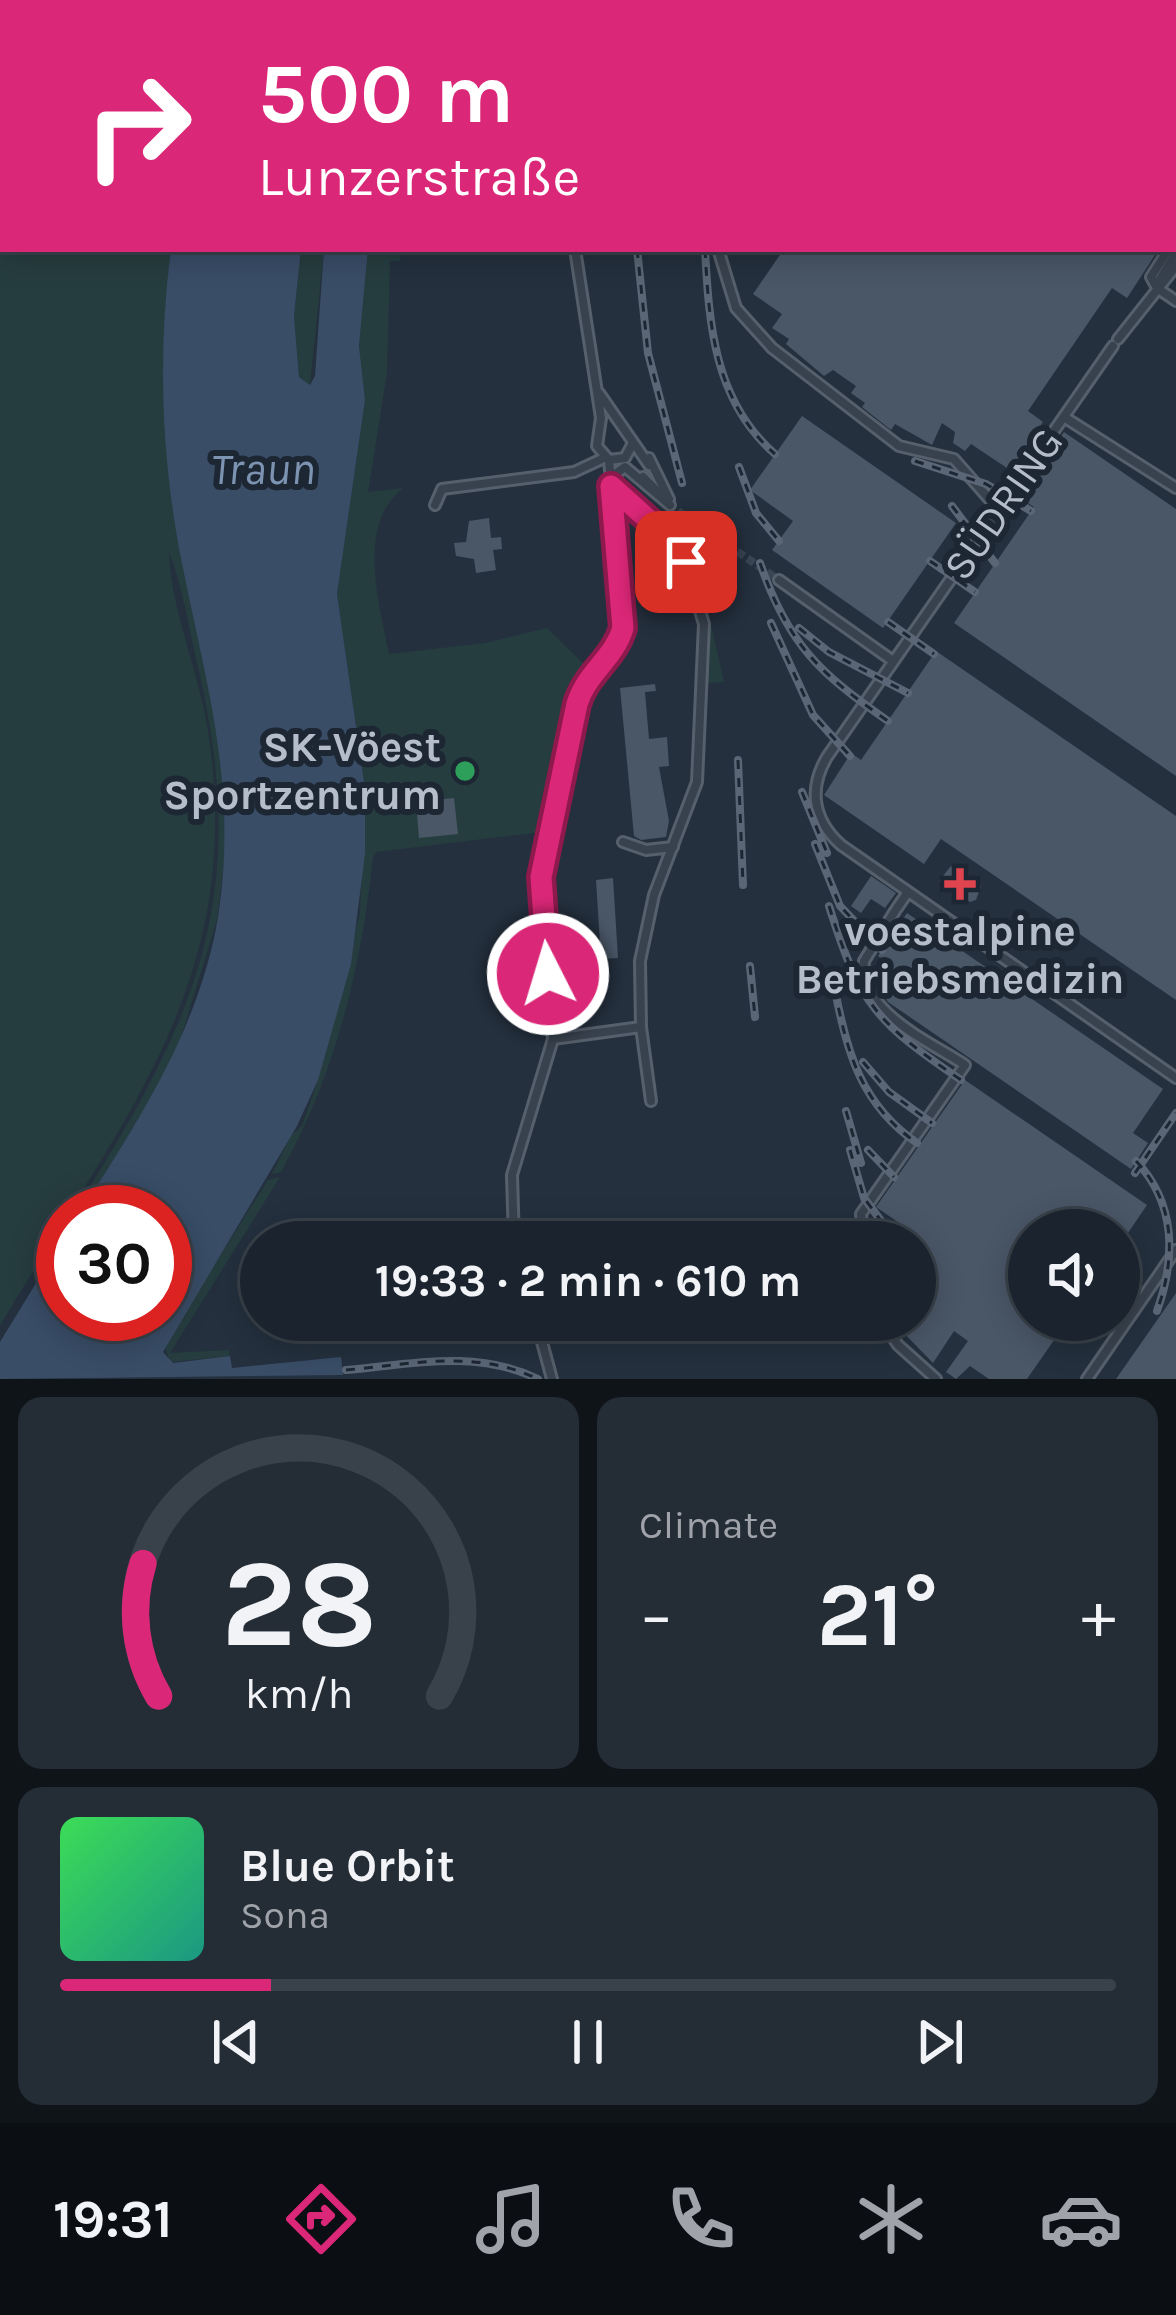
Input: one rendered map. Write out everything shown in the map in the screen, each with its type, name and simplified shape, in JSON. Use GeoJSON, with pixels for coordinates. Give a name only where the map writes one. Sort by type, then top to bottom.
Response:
{"type":"FeatureCollection","features":[{"type":"Feature","properties":{"kind":"street"},"geometry":{"type":"LineString","coordinates":[[513,1221],[512,1175],[553,1039],[541,877],[582,687],[617,646],[623,628],[610,465],[600,434],[575,252]]}},
{"type":"Feature","properties":{"kind":"street"},"geometry":{"type":"LineString","coordinates":[[719,252],[736,308],[772,348],[899,446],[954,459],[998,509]]}},
{"type":"Feature","properties":{"kind":"street","name":"SÜDRING"},"geometry":{"type":"LineString","coordinates":[[1156,288],[1170,252]]}},
{"type":"Feature","properties":{"kind":"street","name":"SÜDRING"},"geometry":{"type":"LineString","coordinates":[[908,892],[833,838],[821,822],[814,795],[824,761],[1116,343],[1176,266]]}},
{"type":"Feature","properties":{"kind":"street"},"geometry":{"type":"LineString","coordinates":[[1156,288],[1176,301]]}},
{"type":"Feature","properties":{"kind":"street"},"geometry":{"type":"LineString","coordinates":[[596,387],[669,502]]}},
{"type":"Feature","properties":{"kind":"street"},"geometry":{"type":"LineString","coordinates":[[1064,417],[1175,485]]}},
{"type":"Feature","properties":{"kind":"street"},"geometry":{"type":"LineString","coordinates":[[600,434],[608,428],[624,429]]}},
{"type":"Feature","properties":{"kind":"street"},"geometry":{"type":"LineString","coordinates":[[610,465],[635,447]]}},
{"type":"Feature","properties":{"kind":"street"},"geometry":{"type":"LineString","coordinates":[[635,447],[661,475],[669,502]]}},
{"type":"Feature","properties":{"kind":"street"},"geometry":{"type":"LineString","coordinates":[[610,465],[669,502]]}},
{"type":"Feature","properties":{"kind":"street"},"geometry":{"type":"LineString","coordinates":[[610,465],[681,551],[703,620],[699,767],[644,938],[640,1027],[651,1101]]}},
{"type":"Feature","properties":{"kind":"street"},"geometry":{"type":"LineString","coordinates":[[436,505],[442,489],[610,465],[642,475],[669,502]]}},
{"type":"Feature","properties":{"kind":"street"},"geometry":{"type":"LineString","coordinates":[[779,580],[893,661]]}},
{"type":"Feature","properties":{"kind":"street"},"geometry":{"type":"LineString","coordinates":[[623,842],[646,850],[673,848]]}},
{"type":"Feature","properties":{"kind":"street"},"geometry":{"type":"LineString","coordinates":[[862,1221],[862,1214],[964,1065],[885,1011],[869,992],[864,961],[908,892],[1176,1078]]}},
{"type":"Feature","properties":{"kind":"street"},"geometry":{"type":"LineString","coordinates":[[553,1039],[640,1027]]}},
{"type":"Feature","properties":{"kind":"street"},"geometry":{"type":"LineString","coordinates":[[1087,1379],[1176,1250]]}},
{"type":"Feature","properties":{"kind":"street"},"geometry":{"type":"LineString","coordinates":[[542,1341],[552,1379]]}},
{"type":"Feature","properties":{"kind":"street"},"geometry":{"type":"LineString","coordinates":[[896,1341],[936,1379]]}},
{"type":"Feature","properties":{"kind":"green space"},"geometry":{"type":"Polygon","coordinates":[[[0,252],[171,252],[165,317],[219,722],[226,848],[217,920],[181,1037],[154,1094],[98,1185],[91,1185],[152,1078],[181,1016],[202,954],[215,891],[219,823],[213,749],[169,552],[175,597],[208,731],[215,801],[213,866],[204,927],[165,1042],[86,1185],[36,1185],[36,1267],[0,1325],[0,252]]]}},
{"type":"Feature","properties":{"kind":"green space"},"geometry":{"type":"Polygon","coordinates":[[[301,252],[324,252],[310,385],[299,377],[294,316],[301,252]]]}},
{"type":"Feature","properties":{"kind":"green space"},"geometry":{"type":"Polygon","coordinates":[[[368,252],[401,252],[400,261],[390,261],[387,373],[368,492],[403,488],[388,504],[375,543],[377,589],[389,654],[485,643],[547,628],[586,666],[574,682],[542,832],[376,852],[353,980],[331,1058],[300,1135],[281,1172],[272,1174],[291,1135],[302,1126],[318,1080],[360,913],[365,789],[337,594],[365,400],[359,346],[368,252]]]}},
{"type":"Feature","properties":{"kind":"green space"},"geometry":{"type":"Polygon","coordinates":[[[623,479],[691,537],[724,682],[708,683],[708,621],[688,552],[618,489],[615,480],[623,479]]]}},
{"type":"Feature","properties":{"kind":"green space"},"geometry":{"type":"Polygon","coordinates":[[[280,1177],[252,1221],[242,1221],[268,1180],[280,1177]]]}},
{"type":"Feature","properties":{"kind":"green space"},"geometry":{"type":"Polygon","coordinates":[[[240,1224],[240,1241],[192,1318],[192,1301],[240,1224]]]}},
{"type":"Feature","properties":{"kind":"green space"},"geometry":{"type":"Polygon","coordinates":[[[178,1341],[170,1353],[229,1350],[229,1356],[170,1362],[164,1345],[178,1341]]]}},
{"type":"Feature","properties":{"kind":"water","name":"Traun"},"geometry":{"type":"Polygon","coordinates":[[[171,252],[301,252],[294,316],[299,377],[310,385],[315,376],[324,252],[368,252],[359,346],[365,400],[337,594],[365,789],[365,854],[351,964],[318,1080],[297,1126],[192,1303],[192,1185],[97,1185],[145,1107],[182,1034],[209,957],[223,868],[216,731],[168,474],[163,361],[171,252]]]}},
{"type":"Feature","properties":{"kind":"water","name":"Traun"},"geometry":{"type":"Polygon","coordinates":[[[36,1283],[36,1341],[170,1341],[163,1352],[173,1363],[230,1356],[232,1368],[341,1357],[343,1375],[0,1379],[0,1342],[36,1283]]]}},
{"type":"Feature","properties":{"kind":"building"},"geometry":{"type":"Polygon","coordinates":[[[782,252],[1157,252],[1127,298],[1112,288],[1028,411],[1043,422],[1010,470],[971,444],[965,451],[953,443],[955,432],[942,423],[932,445],[895,424],[891,430],[862,407],[865,403],[851,393],[856,386],[833,370],[824,376],[786,344],[789,339],[772,328],[782,314],[753,294],[782,252]]]}},
{"type":"Feature","properties":{"kind":"building"},"geometry":{"type":"Polygon","coordinates":[[[802,416],[956,523],[883,628],[772,550],[793,521],[750,490],[802,416]]]}},
{"type":"Feature","properties":{"kind":"building"},"geometry":{"type":"Polygon","coordinates":[[[1064,432],[1176,509],[1176,776],[954,623],[1034,507],[1019,497],[1064,432]]]}},
{"type":"Feature","properties":{"kind":"building"},"geometry":{"type":"Polygon","coordinates":[[[489,518],[491,538],[501,537],[502,549],[493,550],[496,570],[476,573],[474,559],[456,556],[454,543],[466,542],[469,521],[489,518]]]}},
{"type":"Feature","properties":{"kind":"building"},"geometry":{"type":"Polygon","coordinates":[[[936,651],[1176,816],[1176,1000],[941,839],[924,864],[824,795],[851,753],[861,760],[936,651]]]}},
{"type":"Feature","properties":{"kind":"building"},"geometry":{"type":"Polygon","coordinates":[[[655,684],[656,691],[645,692],[649,739],[667,737],[669,766],[659,767],[669,821],[666,837],[641,840],[634,836],[620,688],[655,684]]]}},
{"type":"Feature","properties":{"kind":"building"},"geometry":{"type":"Polygon","coordinates":[[[454,798],[458,834],[419,838],[416,802],[454,798]]]}},
{"type":"Feature","properties":{"kind":"building","name":"voestalpine Betriebsmedizin"},"geometry":{"type":"Polygon","coordinates":[[[951,866],[981,886],[976,900],[970,902],[939,881],[951,866]]]}},
{"type":"Feature","properties":{"kind":"building"},"geometry":{"type":"Polygon","coordinates":[[[871,876],[896,893],[885,908],[871,899],[861,913],[851,906],[871,876]]]}},
{"type":"Feature","properties":{"kind":"building"},"geometry":{"type":"Polygon","coordinates":[[[613,878],[618,958],[601,959],[596,880],[613,878]]]}},
{"type":"Feature","properties":{"kind":"building"},"geometry":{"type":"Polygon","coordinates":[[[907,913],[1163,1089],[1133,1133],[1148,1143],[1131,1169],[888,1002],[877,985],[891,965],[878,956],[907,913]]]}},
{"type":"Feature","properties":{"kind":"building"},"geometry":{"type":"Polygon","coordinates":[[[965,1080],[1147,1205],[1140,1215],[1140,1209],[1008,1209],[1008,1341],[1053,1341],[1027,1379],[989,1379],[970,1366],[956,1379],[946,1372],[968,1341],[954,1331],[933,1363],[912,1341],[936,1341],[936,1221],[896,1221],[876,1207],[965,1080]]]}},
{"type":"Feature","properties":{"kind":"building"},"geometry":{"type":"Polygon","coordinates":[[[1176,1293],[1176,1379],[1116,1379],[1176,1293]]]}},
{"type":"Feature","properties":{"kind":"tunnel"},"geometry":{"type":"LineString","coordinates":[[678,511],[779,580]]}},
{"type":"Feature","properties":{"kind":"railway"},"geometry":{"type":"LineString","coordinates":[[637,252],[648,353],[682,483]]}},
{"type":"Feature","properties":{"kind":"railway"},"geometry":{"type":"LineString","coordinates":[[705,252],[713,333],[727,386],[755,433],[775,454]]}},
{"type":"Feature","properties":{"kind":"railway"},"geometry":{"type":"LineString","coordinates":[[915,461],[986,484],[1031,511]]}},
{"type":"Feature","properties":{"kind":"railway"},"geometry":{"type":"LineString","coordinates":[[739,467],[756,513],[779,541]]}},
{"type":"Feature","properties":{"kind":"railway"},"geometry":{"type":"LineString","coordinates":[[952,506],[995,563]]}},
{"type":"Feature","properties":{"kind":"railway"},"geometry":{"type":"LineString","coordinates":[[930,561],[975,592]]}},
{"type":"Feature","properties":{"kind":"railway"},"geometry":{"type":"LineString","coordinates":[[760,563],[782,615],[809,654],[888,721]]}},
{"type":"Feature","properties":{"kind":"railway"},"geometry":{"type":"LineString","coordinates":[[888,622],[934,654]]}},
{"type":"Feature","properties":{"kind":"railway"},"geometry":{"type":"LineString","coordinates":[[771,623],[813,715],[850,756]]}},
{"type":"Feature","properties":{"kind":"railway"},"geometry":{"type":"LineString","coordinates":[[799,628],[829,652],[908,693]]}},
{"type":"Feature","properties":{"kind":"railway"},"geometry":{"type":"LineString","coordinates":[[738,760],[743,885]]}},
{"type":"Feature","properties":{"kind":"railway"},"geometry":{"type":"LineString","coordinates":[[802,792],[827,853]]}},
{"type":"Feature","properties":{"kind":"railway"},"geometry":{"type":"LineString","coordinates":[[815,844],[840,906],[882,950]]}},
{"type":"Feature","properties":{"kind":"railway"},"geometry":{"type":"LineString","coordinates":[[829,906],[851,967],[875,1008],[909,1042],[961,1080]]}},
{"type":"Feature","properties":{"kind":"railway"},"geometry":{"type":"LineString","coordinates":[[750,966],[755,1017]]}},
{"type":"Feature","properties":{"kind":"railway"},"geometry":{"type":"LineString","coordinates":[[835,990],[845,1036],[870,1095],[917,1143]]}},
{"type":"Feature","properties":{"kind":"railway"},"geometry":{"type":"LineString","coordinates":[[863,1062],[889,1092],[932,1123]]}},
{"type":"Feature","properties":{"kind":"railway"},"geometry":{"type":"LineString","coordinates":[[846,1111],[861,1163]]}},
{"type":"Feature","properties":{"kind":"railway"},"geometry":{"type":"LineString","coordinates":[[1135,1173],[1176,1113]]}},
{"type":"Feature","properties":{"kind":"railway"},"geometry":{"type":"LineString","coordinates":[[850,1150],[864,1198],[881,1221]]}},
{"type":"Feature","properties":{"kind":"railway"},"geometry":{"type":"LineString","coordinates":[[868,1150],[894,1177]]}},
{"type":"Feature","properties":{"kind":"railway"},"geometry":{"type":"LineString","coordinates":[[1136,1161],[1159,1195],[1169,1232],[1167,1271],[1157,1311]]}},
{"type":"Feature","properties":{"kind":"railway"},"geometry":{"type":"LineString","coordinates":[[346,1370],[467,1361],[538,1379]]}},
{"type":"Feature","properties":{"kind":"place","name":"SK-Vöest Sportzentrum"},"geometry":{"type":"Point","coordinates":[465,771]}},
{"type":"Feature","properties":{"kind":"place","name":"voestalpine Betriebsmedizin"},"geometry":{"type":"Point","coordinates":[960,884]}},
{"type":"Feature","properties":{"kind":"route"},"geometry":{"type":"LineString","coordinates":[[548,974],[541,877],[577,704],[591,673],[617,646],[625,617],[611,486],[674,543],[686,562]]}}]}
